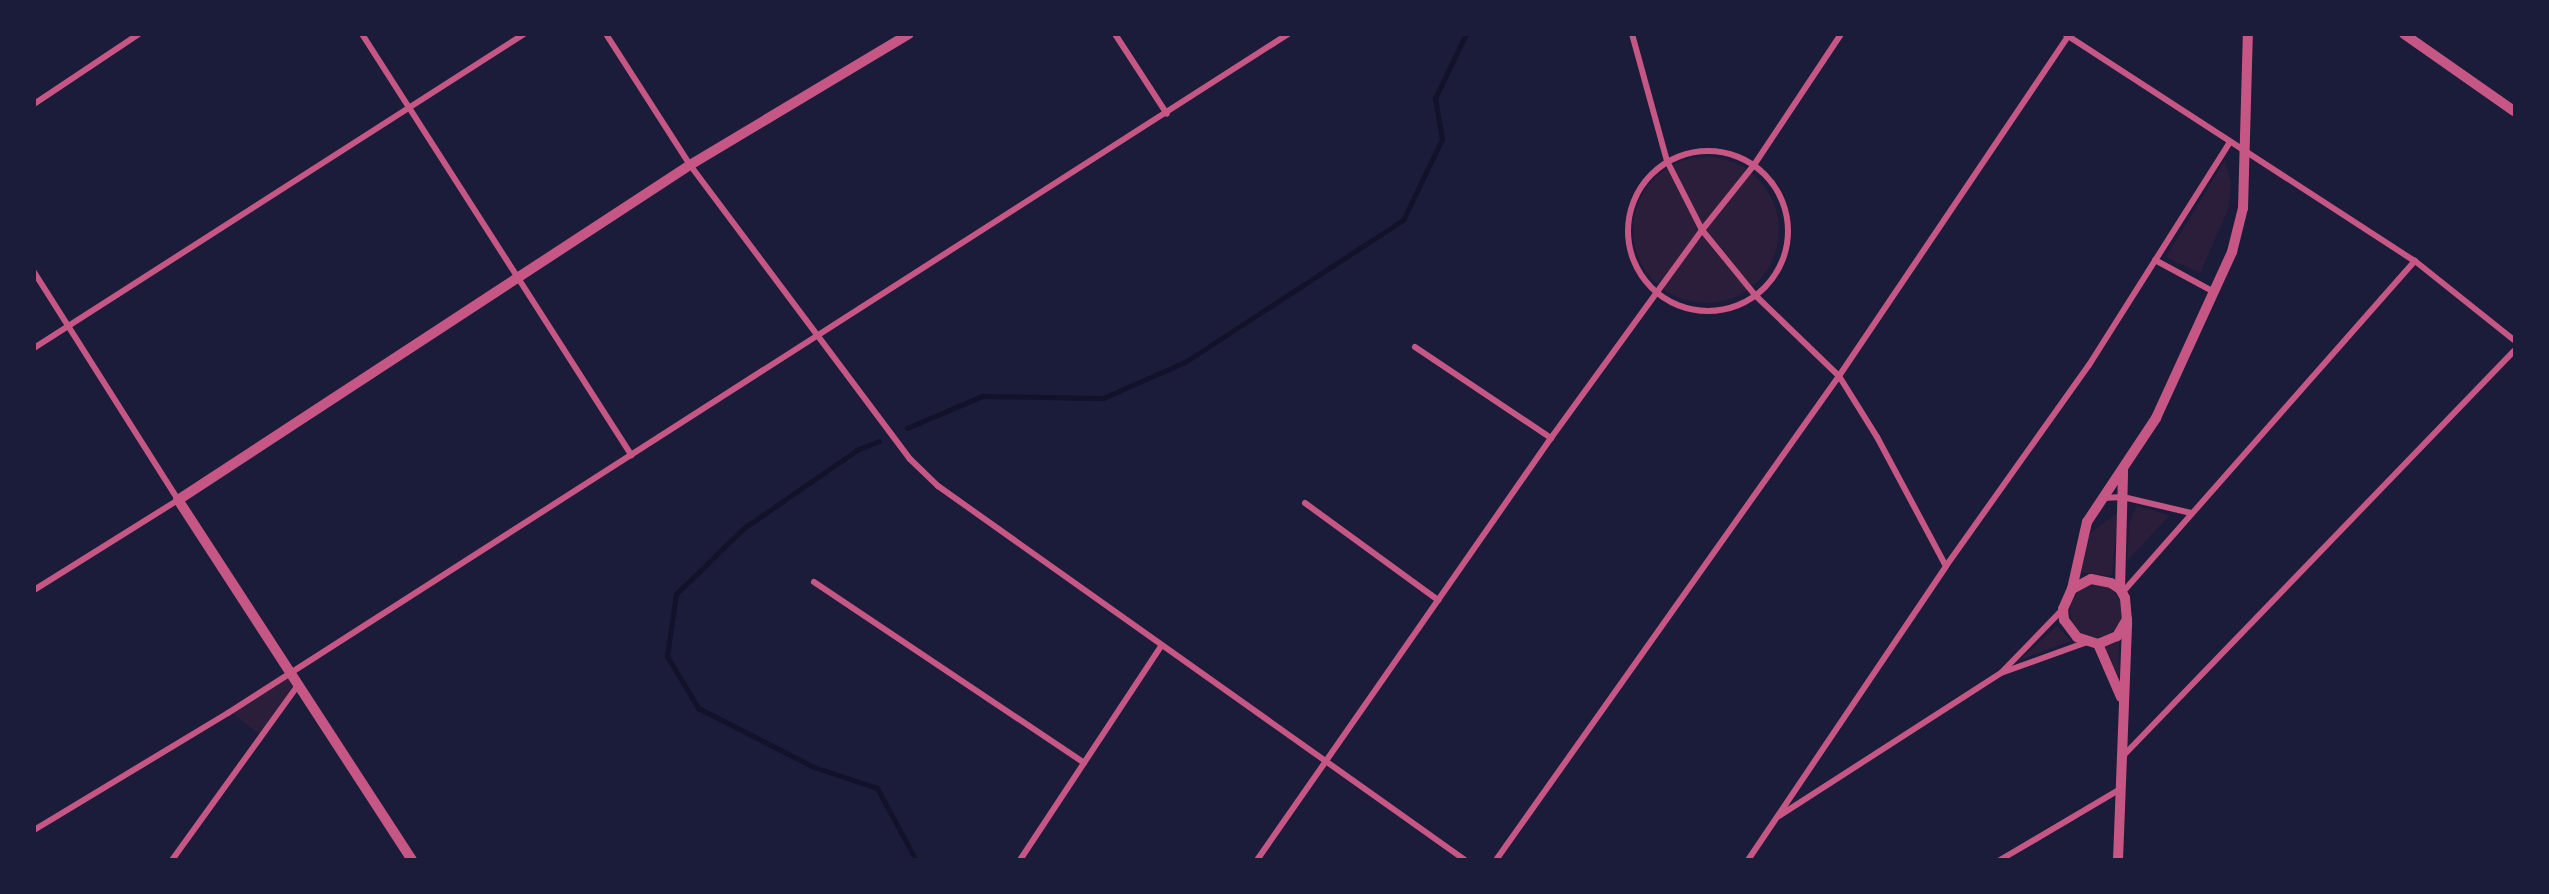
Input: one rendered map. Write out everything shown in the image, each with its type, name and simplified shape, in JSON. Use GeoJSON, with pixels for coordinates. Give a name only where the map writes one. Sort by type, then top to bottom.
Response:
{"type":"FeatureCollection","features":[{"type":"Feature","properties":{"kind":"street"},"geometry":{"type":"LineString","coordinates":[[34,104],[139,34]]}},
{"type":"Feature","properties":{"kind":"street"},"geometry":{"type":"LineString","coordinates":[[362,34],[411,108],[516,279],[631,455]]}},
{"type":"Feature","properties":{"kind":"street"},"geometry":{"type":"LineString","coordinates":[[34,348],[524,34]]}},
{"type":"Feature","properties":{"kind":"street"},"geometry":{"type":"LineString","coordinates":[[606,34],[690,165],[819,334],[910,459],[938,486],[1465,860]]}},
{"type":"Feature","properties":{"kind":"street"},"geometry":{"type":"LineString","coordinates":[[34,590],[177,500],[690,165],[909,34]]}},
{"type":"Feature","properties":{"kind":"street"},"geometry":{"type":"LineString","coordinates":[[1115,34],[1167,114]]}},
{"type":"Feature","properties":{"kind":"street"},"geometry":{"type":"LineString","coordinates":[[34,830],[631,455],[1167,114],[1288,34]]}},
{"type":"Feature","properties":{"kind":"street"},"geometry":{"type":"LineString","coordinates":[[1632,34],[1668,161],[1702,230],[1755,296],[1839,376],[1876,437],[1946,566]]}},
{"type":"Feature","properties":{"kind":"street"},"geometry":{"type":"LineString","coordinates":[[1257,860],[1551,438],[1658,294],[1702,230],[1754,165],[1841,34]]}},
{"type":"Feature","properties":{"kind":"street"},"geometry":{"type":"LineString","coordinates":[[1776,818],[2001,673],[2063,609],[2072,589],[2087,522],[2157,418],[2214,292],[2239,229],[2243,208],[2248,34]]}},
{"type":"Feature","properties":{"kind":"street"},"geometry":{"type":"LineString","coordinates":[[2404,34],[2514,111]]}},
{"type":"Feature","properties":{"kind":"street"},"geometry":{"type":"LineString","coordinates":[[1496,860],[1839,376],[2066,36],[2415,261],[2514,339]]}},
{"type":"Feature","properties":{"kind":"street"},"geometry":{"type":"LineString","coordinates":[[1748,860],[1946,566],[2089,365],[2230,142]]}},
{"type":"Feature","properties":{"kind":"street"},"geometry":{"type":"LineString","coordinates":[[1712,151],[1734,155],[1754,165],[1772,183],[1784,206],[1788,230],[1784,255],[1773,278],[1755,296],[1732,307],[1706,311],[1680,306],[1658,294],[1636,267],[1629,251],[1627,225],[1633,200],[1647,177],[1668,161],[1689,153],[1712,151]]}},
{"type":"Feature","properties":{"kind":"street"},"geometry":{"type":"LineString","coordinates":[[2155,260],[2214,292]]}},
{"type":"Feature","properties":{"kind":"street"},"geometry":{"type":"LineString","coordinates":[[2121,591],[2315,378],[2415,261]]}},
{"type":"Feature","properties":{"kind":"street"},"geometry":{"type":"LineString","coordinates":[[34,272],[177,500],[412,860]]}},
{"type":"Feature","properties":{"kind":"street"},"geometry":{"type":"LineString","coordinates":[[1415,347],[1551,438]]}},
{"type":"Feature","properties":{"kind":"street"},"geometry":{"type":"LineString","coordinates":[[2120,759],[2514,351]]}},
{"type":"Feature","properties":{"kind":"street"},"geometry":{"type":"LineString","coordinates":[[2118,860],[2122,700],[2127,619],[2121,591],[2123,471]]}},
{"type":"Feature","properties":{"kind":"street"},"geometry":{"type":"LineString","coordinates":[[2103,498],[2123,497],[2191,513]]}},
{"type":"Feature","properties":{"kind":"street"},"geometry":{"type":"LineString","coordinates":[[1305,503],[1438,600]]}},
{"type":"Feature","properties":{"kind":"street"},"geometry":{"type":"LineString","coordinates":[[2072,589],[2091,579],[2112,583],[2121,591]]}},
{"type":"Feature","properties":{"kind":"street"},"geometry":{"type":"LineString","coordinates":[[814,582],[1084,764]]}},
{"type":"Feature","properties":{"kind":"street"},"geometry":{"type":"LineString","coordinates":[[2063,609],[2069,630],[2092,643],[2122,700]]}},
{"type":"Feature","properties":{"kind":"street"},"geometry":{"type":"LineString","coordinates":[[2001,673],[2117,636],[2127,619]]}},
{"type":"Feature","properties":{"kind":"street"},"geometry":{"type":"LineString","coordinates":[[1020,860],[1161,646]]}},
{"type":"Feature","properties":{"kind":"street"},"geometry":{"type":"LineString","coordinates":[[172,860],[299,684]]}},
{"type":"Feature","properties":{"kind":"street"},"geometry":{"type":"LineString","coordinates":[[2000,860],[2119,790]]}},
{"type":"Feature","properties":{"kind":"shaded area"},"geometry":{"type":"Polygon","coordinates":[[[1706,157],[1720,158],[1734,163],[1747,169],[1758,178],[1767,189],[1773,202],[1778,216],[1778,244],[1773,258],[1767,271],[1758,282],[1747,291],[1734,297],[1720,302],[1706,303],[1692,302],[1678,297],[1665,291],[1654,282],[1645,271],[1639,258],[1634,244],[1633,230],[1634,216],[1639,202],[1645,189],[1654,178],[1665,169],[1678,163],[1692,158],[1706,157]]]}},
{"type":"Feature","properties":{"kind":"shaded area"},"geometry":{"type":"Polygon","coordinates":[[[2225,160],[2231,183],[2228,210],[2200,273],[2166,257],[2225,160]]]}},
{"type":"Feature","properties":{"kind":"shaded area"},"geometry":{"type":"Polygon","coordinates":[[[2136,506],[2170,515],[2127,561],[2129,525],[2136,506]]]}},
{"type":"Feature","properties":{"kind":"shaded area"},"geometry":{"type":"Polygon","coordinates":[[[2118,512],[2112,576],[2082,573],[2079,568],[2087,536],[2118,512]]]}},
{"type":"Feature","properties":{"kind":"shaded area"},"geometry":{"type":"Polygon","coordinates":[[[2091,585],[2101,585],[2111,589],[2118,596],[2122,611],[2118,626],[2111,633],[2101,637],[2091,637],[2081,633],[2074,626],[2070,616],[2070,606],[2074,596],[2081,589],[2091,585]]]}},
{"type":"Feature","properties":{"kind":"shaded area"},"geometry":{"type":"Polygon","coordinates":[[[2057,626],[2071,641],[2020,660],[2057,626]]]}},
{"type":"Feature","properties":{"kind":"shaded area"},"geometry":{"type":"Polygon","coordinates":[[[2119,639],[2119,677],[2102,646],[2119,639]]]}},
{"type":"Feature","properties":{"kind":"shaded area"},"geometry":{"type":"Polygon","coordinates":[[[288,676],[295,684],[260,735],[232,713],[288,676]]]}},
{"type":"Feature","properties":{"kind":"waterway"},"geometry":{"type":"LineString","coordinates":[[907,428],[982,396],[1103,398],[1185,362],[1403,220],[1442,139],[1435,98],[1466,34]]}},
{"type":"Feature","properties":{"kind":"waterway"},"geometry":{"type":"LineString","coordinates":[[879,441],[857,450],[744,528],[676,594],[667,656],[698,708],[814,767],[877,788],[916,860]]}}]}
